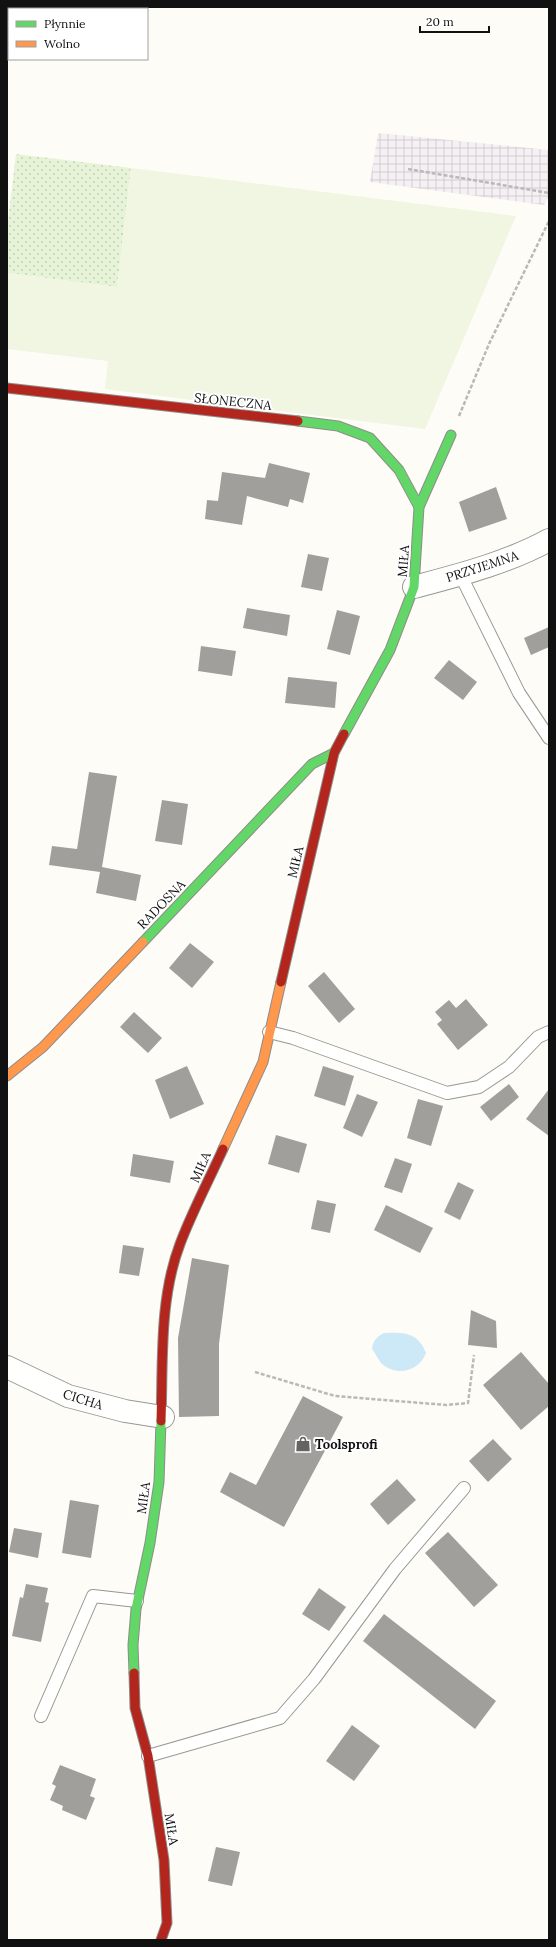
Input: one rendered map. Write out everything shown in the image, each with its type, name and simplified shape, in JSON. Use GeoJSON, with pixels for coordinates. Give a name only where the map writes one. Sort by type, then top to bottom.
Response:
{"type":"FeatureCollection","features":[{"type":"Feature","properties":{"kind":"street","name":"SŁONECZNA"},"geometry":{"type":"LineString","coordinates":[[7,388],[338,426],[370,438],[399,470],[419,507]]}},
{"type":"Feature","properties":{"kind":"street","name":"MIŁA"},"geometry":{"type":"LineString","coordinates":[[161,1940],[167,1924],[164,1860],[148,1756],[135,1708],[133,1645],[137,1601],[150,1543],[159,1482],[164,1329],[170,1281],[178,1251],[263,1062],[334,753],[390,650],[414,587],[419,507],[451,435]]}},
{"type":"Feature","properties":{"kind":"street","name":"PRZYJEMNA"},"geometry":{"type":"LineString","coordinates":[[414,587],[528,552],[549,540]]}},
{"type":"Feature","properties":{"kind":"street","name":"RADOSNA"},"geometry":{"type":"LineString","coordinates":[[7,1076],[43,1048],[312,764],[334,753]]}},
{"type":"Feature","properties":{"kind":"street","name":"CICHA"},"geometry":{"type":"LineString","coordinates":[[7,1367],[68,1396],[124,1411],[162,1417]]}},
{"type":"Feature","properties":{"kind":"lane"},"geometry":{"type":"LineString","coordinates":[[460,574],[519,693],[549,738]]}},
{"type":"Feature","properties":{"kind":"lane"},"geometry":{"type":"LineString","coordinates":[[269,1032],[293,1038],[447,1093],[479,1087],[508,1067],[538,1037],[549,1032]]}},
{"type":"Feature","properties":{"kind":"lane"},"geometry":{"type":"LineString","coordinates":[[148,1756],[280,1718],[314,1679],[395,1569],[464,1488]]}},
{"type":"Feature","properties":{"kind":"lane"},"geometry":{"type":"LineString","coordinates":[[41,1716],[93,1596],[137,1601]]}},
{"type":"Feature","properties":{"kind":"path"},"geometry":{"type":"LineString","coordinates":[[408,170],[549,193]]}},
{"type":"Feature","properties":{"kind":"path"},"geometry":{"type":"LineString","coordinates":[[451,435],[489,344],[549,220]]}},
{"type":"Feature","properties":{"kind":"path"},"geometry":{"type":"LineString","coordinates":[[254,1372],[335,1396],[446,1405],[468,1403],[474,1355]]}},
{"type":"Feature","properties":{"kind":"shaded area"},"geometry":{"type":"Polygon","coordinates":[[[378,133],[549,150],[549,196],[544,205],[370,182],[378,133]]]}},
{"type":"Feature","properties":{"kind":"green space"},"geometry":{"type":"Polygon","coordinates":[[[16,154],[131,168],[117,287],[7,273],[7,230],[16,154]]]}},
{"type":"Feature","properties":{"kind":"green space"},"geometry":{"type":"Polygon","coordinates":[[[131,168],[516,216],[425,429],[105,389],[108,361],[7,349],[7,273],[117,287],[131,168]]]}},
{"type":"Feature","properties":{"kind":"water"},"geometry":{"type":"Polygon","coordinates":[[[384,1333],[404,1333],[414,1337],[423,1346],[426,1353],[423,1359],[413,1368],[400,1371],[393,1370],[381,1363],[372,1349],[375,1340],[384,1333]]]}},
{"type":"Feature","properties":{"kind":"building"},"geometry":{"type":"Polygon","coordinates":[[[269,463],[310,473],[303,503],[290,499],[288,507],[247,496],[242,525],[205,519],[207,500],[218,501],[222,472],[265,478],[269,463]]]}},
{"type":"Feature","properties":{"kind":"building"},"geometry":{"type":"Polygon","coordinates":[[[496,487],[507,519],[469,532],[459,502],[496,487]]]}},
{"type":"Feature","properties":{"kind":"building"},"geometry":{"type":"Polygon","coordinates":[[[308,554],[329,558],[322,591],[301,587],[308,554]]]}},
{"type":"Feature","properties":{"kind":"building"},"geometry":{"type":"Polygon","coordinates":[[[247,608],[290,615],[287,636],[243,628],[247,608]]]}},
{"type":"Feature","properties":{"kind":"building"},"geometry":{"type":"Polygon","coordinates":[[[337,610],[360,616],[350,655],[327,649],[337,610]]]}},
{"type":"Feature","properties":{"kind":"building"},"geometry":{"type":"Polygon","coordinates":[[[549,627],[549,647],[531,655],[524,638],[549,627]]]}},
{"type":"Feature","properties":{"kind":"building"},"geometry":{"type":"Polygon","coordinates":[[[201,646],[236,651],[232,676],[198,671],[201,646]]]}},
{"type":"Feature","properties":{"kind":"building"},"geometry":{"type":"Polygon","coordinates":[[[449,660],[477,682],[463,700],[434,678],[449,660]]]}},
{"type":"Feature","properties":{"kind":"building"},"geometry":{"type":"Polygon","coordinates":[[[288,677],[337,682],[335,708],[285,703],[288,677]]]}},
{"type":"Feature","properties":{"kind":"building"},"geometry":{"type":"Polygon","coordinates":[[[89,772],[117,776],[102,867],[141,875],[136,901],[96,893],[100,872],[49,865],[52,846],[77,849],[89,772]]]}},
{"type":"Feature","properties":{"kind":"building"},"geometry":{"type":"Polygon","coordinates":[[[162,800],[188,804],[182,845],[155,841],[162,800]]]}},
{"type":"Feature","properties":{"kind":"building"},"geometry":{"type":"Polygon","coordinates":[[[190,943],[214,962],[192,988],[169,968],[190,943]]]}},
{"type":"Feature","properties":{"kind":"building"},"geometry":{"type":"Polygon","coordinates":[[[324,972],[355,1009],[339,1023],[308,986],[324,972]]]}},
{"type":"Feature","properties":{"kind":"building"},"geometry":{"type":"Polygon","coordinates":[[[466,999],[488,1025],[458,1050],[437,1024],[442,1020],[435,1012],[449,1000],[456,1008],[466,999]]]}},
{"type":"Feature","properties":{"kind":"building"},"geometry":{"type":"Polygon","coordinates":[[[134,1012],[162,1038],[148,1053],[120,1027],[134,1012]]]}},
{"type":"Feature","properties":{"kind":"building"},"geometry":{"type":"Polygon","coordinates":[[[187,1066],[204,1104],[170,1119],[155,1080],[187,1066]]]}},
{"type":"Feature","properties":{"kind":"building"},"geometry":{"type":"Polygon","coordinates":[[[323,1066],[354,1076],[345,1106],[314,1096],[323,1066]]]}},
{"type":"Feature","properties":{"kind":"building"},"geometry":{"type":"Polygon","coordinates":[[[509,1084],[519,1097],[491,1121],[480,1107],[509,1084]]]}},
{"type":"Feature","properties":{"kind":"building"},"geometry":{"type":"Polygon","coordinates":[[[549,1089],[549,1136],[526,1119],[549,1089]]]}},
{"type":"Feature","properties":{"kind":"building"},"geometry":{"type":"Polygon","coordinates":[[[357,1094],[378,1102],[362,1137],[343,1128],[357,1094]]]}},
{"type":"Feature","properties":{"kind":"building"},"geometry":{"type":"Polygon","coordinates":[[[418,1099],[443,1106],[431,1146],[407,1138],[418,1099]]]}},
{"type":"Feature","properties":{"kind":"building"},"geometry":{"type":"Polygon","coordinates":[[[276,1135],[307,1144],[299,1173],[268,1164],[276,1135]]]}},
{"type":"Feature","properties":{"kind":"building"},"geometry":{"type":"Polygon","coordinates":[[[133,1154],[174,1161],[170,1183],[130,1176],[133,1154]]]}},
{"type":"Feature","properties":{"kind":"building"},"geometry":{"type":"Polygon","coordinates":[[[395,1158],[412,1164],[402,1193],[384,1187],[395,1158]]]}},
{"type":"Feature","properties":{"kind":"building"},"geometry":{"type":"Polygon","coordinates":[[[458,1182],[474,1190],[460,1220],[444,1212],[458,1182]]]}},
{"type":"Feature","properties":{"kind":"building"},"geometry":{"type":"Polygon","coordinates":[[[317,1200],[336,1204],[330,1233],[311,1229],[317,1200]]]}},
{"type":"Feature","properties":{"kind":"building"},"geometry":{"type":"Polygon","coordinates":[[[386,1205],[433,1228],[420,1253],[374,1230],[386,1205]]]}},
{"type":"Feature","properties":{"kind":"building"},"geometry":{"type":"Polygon","coordinates":[[[123,1245],[144,1248],[139,1276],[119,1273],[123,1245]]]}},
{"type":"Feature","properties":{"kind":"building"},"geometry":{"type":"Polygon","coordinates":[[[192,1258],[229,1265],[219,1344],[219,1416],[179,1417],[178,1338],[192,1258]]]}},
{"type":"Feature","properties":{"kind":"building"},"geometry":{"type":"Polygon","coordinates":[[[471,1310],[496,1321],[497,1348],[468,1345],[471,1310]]]}},
{"type":"Feature","properties":{"kind":"building"},"geometry":{"type":"Polygon","coordinates":[[[521,1352],[549,1384],[549,1406],[521,1430],[483,1385],[521,1352]]]}},
{"type":"Feature","properties":{"kind":"building","name":"Toolsprofi"},"geometry":{"type":"Polygon","coordinates":[[[303,1396],[343,1417],[284,1527],[220,1492],[230,1472],[256,1485],[303,1396]]]}},
{"type":"Feature","properties":{"kind":"building"},"geometry":{"type":"Polygon","coordinates":[[[493,1439],[512,1459],[488,1482],[469,1461],[493,1439]]]}},
{"type":"Feature","properties":{"kind":"building"},"geometry":{"type":"Polygon","coordinates":[[[397,1479],[416,1500],[388,1525],[370,1504],[397,1479]]]}},
{"type":"Feature","properties":{"kind":"building"},"geometry":{"type":"Polygon","coordinates":[[[70,1500],[99,1505],[91,1558],[62,1553],[70,1500]]]}},
{"type":"Feature","properties":{"kind":"building"},"geometry":{"type":"Polygon","coordinates":[[[14,1528],[42,1533],[38,1558],[9,1552],[14,1528]]]}},
{"type":"Feature","properties":{"kind":"building"},"geometry":{"type":"Polygon","coordinates":[[[448,1532],[498,1585],[474,1607],[425,1553],[448,1532]]]}},
{"type":"Feature","properties":{"kind":"building"},"geometry":{"type":"Polygon","coordinates":[[[26,1584],[48,1588],[45,1602],[49,1603],[41,1642],[12,1636],[20,1597],[23,1598],[26,1584]]]}},
{"type":"Feature","properties":{"kind":"building"},"geometry":{"type":"Polygon","coordinates":[[[319,1588],[346,1607],[329,1631],[302,1614],[319,1588]]]}},
{"type":"Feature","properties":{"kind":"building"},"geometry":{"type":"Polygon","coordinates":[[[384,1614],[496,1701],[475,1729],[363,1641],[384,1614]]]}},
{"type":"Feature","properties":{"kind":"building"},"geometry":{"type":"Polygon","coordinates":[[[352,1725],[380,1746],[354,1781],[326,1761],[352,1725]]]}},
{"type":"Feature","properties":{"kind":"building"},"geometry":{"type":"Polygon","coordinates":[[[60,1765],[96,1779],[90,1796],[95,1798],[86,1820],[62,1810],[63,1806],[50,1800],[56,1786],[52,1784],[60,1765]]]}},
{"type":"Feature","properties":{"kind":"building"},"geometry":{"type":"Polygon","coordinates":[[[216,1847],[240,1852],[232,1886],[208,1881],[216,1847]]]}},
{"type":"Feature","properties":{"kind":"traffic: fast"},"geometry":{"type":"LineString","coordinates":[[298,421],[338,426],[370,438],[399,470],[419,507]]}},
{"type":"Feature","properties":{"kind":"traffic: fast"},"geometry":{"type":"LineString","coordinates":[[344,734],[390,650],[414,587],[419,507],[451,435]]}},
{"type":"Feature","properties":{"kind":"traffic: fast"},"geometry":{"type":"LineString","coordinates":[[143,942],[312,764],[334,753]]}},
{"type":"Feature","properties":{"kind":"traffic: fast"},"geometry":{"type":"LineString","coordinates":[[134,1673],[133,1645],[136,1609],[150,1543],[159,1482],[161,1421]]}},
{"type":"Feature","properties":{"kind":"traffic: slow"},"geometry":{"type":"LineString","coordinates":[[7,1076],[43,1047],[143,942]]}},
{"type":"Feature","properties":{"kind":"traffic: slow"},"geometry":{"type":"LineString","coordinates":[[223,1149],[263,1062],[281,982]]}},
{"type":"Feature","properties":{"kind":"traffic: jam"},"geometry":{"type":"LineString","coordinates":[[7,388],[298,421]]}},
{"type":"Feature","properties":{"kind":"traffic: jam"},"geometry":{"type":"LineString","coordinates":[[281,982],[334,753],[344,734]]}},
{"type":"Feature","properties":{"kind":"traffic: jam"},"geometry":{"type":"LineString","coordinates":[[161,1421],[163,1331],[168,1287],[173,1265],[190,1220],[223,1149]]}},
{"type":"Feature","properties":{"kind":"traffic: jam"},"geometry":{"type":"LineString","coordinates":[[134,1673],[135,1708],[148,1756],[164,1860],[167,1923],[161,1940]]}},
{"type":"Feature","properties":{"kind":"place","name":"Toolsprofi"},"geometry":{"type":"Point","coordinates":[303,1444]}}]}
